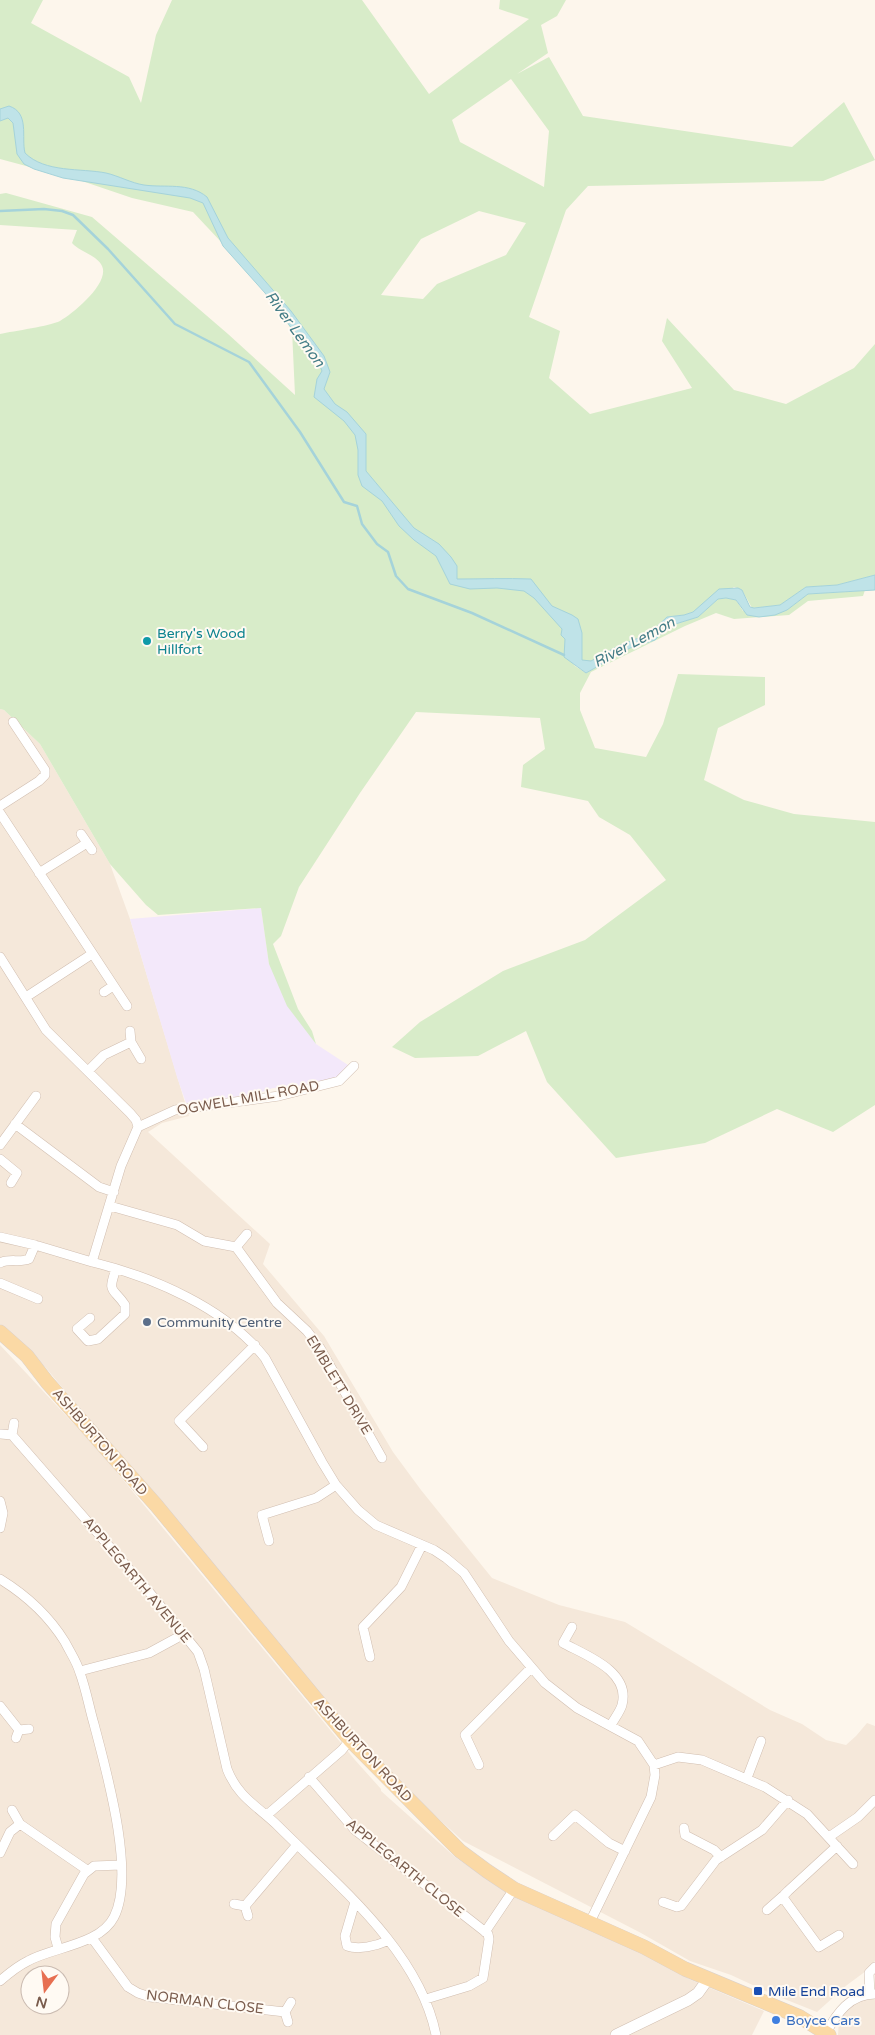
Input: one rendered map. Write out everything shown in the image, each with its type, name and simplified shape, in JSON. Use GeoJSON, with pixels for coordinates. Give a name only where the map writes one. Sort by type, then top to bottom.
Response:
{"type":"FeatureCollection","features":[{"type":"Feature","properties":{"kind":"main road","name":"ASHBURTON ROAD"},"geometry":{"type":"LineString","coordinates":[[0,1332],[28,1356],[47,1382],[156,1505],[350,1740],[460,1851],[487,1872],[514,1888],[708,1979],[793,2014],[828,2034]]}},
{"type":"Feature","properties":{"kind":"street"},"geometry":{"type":"LineString","coordinates":[[0,806],[39,781],[45,775],[45,770],[13,722]]}},
{"type":"Feature","properties":{"kind":"street"},"geometry":{"type":"LineString","coordinates":[[0,813],[127,1006]]}},
{"type":"Feature","properties":{"kind":"street"},"geometry":{"type":"LineString","coordinates":[[39,873],[89,846],[81,834]]}},
{"type":"Feature","properties":{"kind":"street"},"geometry":{"type":"LineString","coordinates":[[26,997],[92,954]]}},
{"type":"Feature","properties":{"kind":"street"},"geometry":{"type":"LineString","coordinates":[[0,957],[46,1030],[136,1120],[138,1127],[121,1166],[92,1262]]}},
{"type":"Feature","properties":{"kind":"street"},"geometry":{"type":"LineString","coordinates":[[104,992],[113,986]]}},
{"type":"Feature","properties":{"kind":"street"},"geometry":{"type":"LineString","coordinates":[[130,1032],[131,1042],[141,1059]]}},
{"type":"Feature","properties":{"kind":"street"},"geometry":{"type":"LineString","coordinates":[[88,1071],[104,1055],[131,1042]]}},
{"type":"Feature","properties":{"kind":"street","name":"OGWELL MILL ROAD"},"geometry":{"type":"LineString","coordinates":[[138,1127],[175,1110],[279,1096],[339,1081],[354,1066]]}},
{"type":"Feature","properties":{"kind":"street"},"geometry":{"type":"LineString","coordinates":[[0,1145],[36,1096]]}},
{"type":"Feature","properties":{"kind":"street"},"geometry":{"type":"LineString","coordinates":[[15,1124],[99,1187],[114,1192]]}},
{"type":"Feature","properties":{"kind":"street"},"geometry":{"type":"LineString","coordinates":[[0,1159],[17,1173],[11,1183]]}},
{"type":"Feature","properties":{"kind":"street"},"geometry":{"type":"LineString","coordinates":[[110,1206],[177,1226],[204,1241],[236,1247],[246,1234]]}},
{"type":"Feature","properties":{"kind":"street"},"geometry":{"type":"LineString","coordinates":[[0,1237],[36,1245],[148,1280],[196,1302],[235,1328],[255,1345],[276,1376],[336,1485],[358,1510],[376,1525],[422,1545],[446,1558],[464,1574],[509,1641],[544,1683],[578,1708],[638,1741],[654,1765],[656,1775],[651,1797],[590,1922]]}},
{"type":"Feature","properties":{"kind":"street"},"geometry":{"type":"LineString","coordinates":[[0,1263],[4,1261],[23,1262],[29,1259],[36,1245]]}},
{"type":"Feature","properties":{"kind":"street","name":"EMBLETT DRIVE"},"geometry":{"type":"LineString","coordinates":[[236,1247],[277,1303],[307,1331],[320,1348],[382,1458]]}},
{"type":"Feature","properties":{"kind":"street"},"geometry":{"type":"LineString","coordinates":[[90,1318],[77,1330],[88,1342],[92,1342],[98,1339],[125,1314],[125,1305],[113,1293],[110,1286],[116,1269]]}},
{"type":"Feature","properties":{"kind":"street"},"geometry":{"type":"LineString","coordinates":[[0,1283],[38,1299]]}},
{"type":"Feature","properties":{"kind":"street"},"geometry":{"type":"LineString","coordinates":[[203,1447],[179,1421],[255,1345]]}},
{"type":"Feature","properties":{"kind":"street"},"geometry":{"type":"LineString","coordinates":[[1,1434],[12,1435],[14,1424]]}},
{"type":"Feature","properties":{"kind":"street","name":"APPLEGARTH AVENUE"},"geometry":{"type":"LineString","coordinates":[[12,1435],[198,1652],[204,1669],[222,1752],[231,1780],[240,1794],[267,1815],[296,1846],[355,1902],[387,1940],[403,1960],[426,1999],[436,2035]]}},
{"type":"Feature","properties":{"kind":"street"},"geometry":{"type":"LineString","coordinates":[[269,1541],[262,1515],[302,1504],[316,1498],[336,1485]]}},
{"type":"Feature","properties":{"kind":"street"},"geometry":{"type":"LineString","coordinates":[[0,1501],[3,1513],[0,1528]]}},
{"type":"Feature","properties":{"kind":"street"},"geometry":{"type":"LineString","coordinates":[[370,1657],[363,1627],[401,1587],[422,1545]]}},
{"type":"Feature","properties":{"kind":"street"},"geometry":{"type":"LineString","coordinates":[[0,1579],[16,1589],[52,1624],[80,1671],[104,1760],[118,1822],[122,1872],[120,1901],[114,1919],[104,1930],[92,1938],[58,1948],[28,1960],[0,1981]]}},
{"type":"Feature","properties":{"kind":"street"},"geometry":{"type":"LineString","coordinates":[[572,1627],[562,1643],[602,1664],[620,1682],[622,1705],[611,1725]]}},
{"type":"Feature","properties":{"kind":"street"},"geometry":{"type":"LineString","coordinates":[[80,1671],[149,1653],[184,1634]]}},
{"type":"Feature","properties":{"kind":"street"},"geometry":{"type":"LineString","coordinates":[[478,1765],[465,1735],[531,1668]]}},
{"type":"Feature","properties":{"kind":"street"},"geometry":{"type":"LineString","coordinates":[[0,1706],[17,1734],[29,1729]]}},
{"type":"Feature","properties":{"kind":"street"},"geometry":{"type":"LineString","coordinates":[[267,1815],[342,1750],[350,1740]]}},
{"type":"Feature","properties":{"kind":"street"},"geometry":{"type":"LineString","coordinates":[[747,1778],[761,1741]]}},
{"type":"Feature","properties":{"kind":"street"},"geometry":{"type":"LineString","coordinates":[[654,1765],[678,1757],[689,1758],[702,1760],[747,1778],[788,1800],[807,1814],[853,1864]]}},
{"type":"Feature","properties":{"kind":"street","name":"APPLEGARTH CLOSE"},"geometry":{"type":"LineString","coordinates":[[309,1777],[355,1830],[485,1932]]}},
{"type":"Feature","properties":{"kind":"street"},"geometry":{"type":"LineString","coordinates":[[663,1902],[677,1907],[681,1906],[716,1860],[762,1830],[788,1800]]}},
{"type":"Feature","properties":{"kind":"street"},"geometry":{"type":"LineString","coordinates":[[829,1837],[858,1818],[875,1800]]}},
{"type":"Feature","properties":{"kind":"street"},"geometry":{"type":"LineString","coordinates":[[12,1810],[20,1824],[87,1870]]}},
{"type":"Feature","properties":{"kind":"street"},"geometry":{"type":"LineString","coordinates":[[553,1836],[575,1815],[609,1843],[625,1851]]}},
{"type":"Feature","properties":{"kind":"street"},"geometry":{"type":"LineString","coordinates":[[0,1852],[10,1832],[20,1824]]}},
{"type":"Feature","properties":{"kind":"street"},"geometry":{"type":"LineString","coordinates":[[684,1828],[685,1835],[714,1850],[721,1857]]}},
{"type":"Feature","properties":{"kind":"street"},"geometry":{"type":"LineString","coordinates":[[245,1906],[296,1846]]}},
{"type":"Feature","properties":{"kind":"street"},"geometry":{"type":"LineString","coordinates":[[767,1910],[837,1846]]}},
{"type":"Feature","properties":{"kind":"street"},"geometry":{"type":"LineString","coordinates":[[58,1948],[56,1924],[87,1870],[94,1866],[121,1865]]}},
{"type":"Feature","properties":{"kind":"street"},"geometry":{"type":"LineString","coordinates":[[426,1999],[468,1986],[482,1978],[489,1938],[485,1932],[514,1888]]}},
{"type":"Feature","properties":{"kind":"street"},"geometry":{"type":"LineString","coordinates":[[784,1895],[786,1904],[819,1947],[839,1935]]}},
{"type":"Feature","properties":{"kind":"street"},"geometry":{"type":"LineString","coordinates":[[355,1902],[345,1936],[347,1946],[352,1948],[362,1947],[380,1944],[387,1940]]}},
{"type":"Feature","properties":{"kind":"street"},"geometry":{"type":"LineString","coordinates":[[234,1904],[245,1906]]}},
{"type":"Feature","properties":{"kind":"street"},"geometry":{"type":"LineString","coordinates":[[245,1906],[248,1916]]}},
{"type":"Feature","properties":{"kind":"street","name":"NORMAN CLOSE"},"geometry":{"type":"LineString","coordinates":[[92,1938],[128,1987],[138,1993],[150,1997],[285,2012]]}},
{"type":"Feature","properties":{"kind":"street"},"geometry":{"type":"LineString","coordinates":[[828,2034],[838,2013],[849,2002],[859,1997],[873,1994],[869,1974],[875,1967]]}},
{"type":"Feature","properties":{"kind":"street"},"geometry":{"type":"LineString","coordinates":[[616,2035],[688,2000],[698,1992],[708,1979]]}},
{"type":"Feature","properties":{"kind":"street"},"geometry":{"type":"LineString","coordinates":[[288,2022],[285,2012],[291,2002]]}},
{"type":"Feature","properties":{"kind":"shaded area"},"geometry":{"type":"Polygon","coordinates":[[[0,709],[4,710],[40,744],[110,864],[130,919],[189,1116],[162,1123],[148,1132],[270,1244],[263,1264],[324,1336],[393,1452],[492,1578],[559,1605],[625,1622],[770,1710],[802,1724],[826,1740],[846,1745],[867,1723],[875,1726],[875,1961],[866,1971],[817,2012],[731,1975],[690,1961],[641,1933],[463,1841],[406,1789],[347,1728],[46,1368],[0,1324],[0,709]]]}},
{"type":"Feature","properties":{"kind":"shaded area"},"geometry":{"type":"Polygon","coordinates":[[[261,908],[269,964],[316,1044],[348,1065],[336,1078],[301,1089],[273,1088],[256,1094],[186,1103],[130,919],[261,908]]]}},
{"type":"Feature","properties":{"kind":"shaded area"},"geometry":{"type":"Polygon","coordinates":[[[0,1345],[100,1452],[381,1791],[455,1857],[499,1887],[522,1900],[649,1956],[689,1979],[764,2011],[752,2035],[0,2035],[0,1345]]]}},
{"type":"Feature","properties":{"kind":"shaded area"},"geometry":{"type":"Polygon","coordinates":[[[868,1996],[875,1996],[875,2035],[838,2035],[839,2021],[846,2009],[868,1996]]]}},
{"type":"Feature","properties":{"kind":"green space"},"geometry":{"type":"Polygon","coordinates":[[[0,0],[43,0],[31,23],[129,77],[141,103],[156,35],[172,0],[362,0],[429,94],[529,19],[499,9],[500,0],[566,0],[557,16],[541,25],[548,53],[517,74],[549,57],[583,116],[792,147],[844,102],[875,160],[823,181],[588,186],[566,210],[529,317],[560,331],[549,378],[590,414],[692,388],[662,341],[667,318],[734,390],[786,404],[854,368],[875,344],[875,575],[837,585],[806,587],[780,605],[752,608],[742,590],[734,587],[693,612],[667,617],[649,634],[618,646],[591,661],[587,662],[566,654],[575,666],[586,673],[630,648],[654,640],[669,626],[698,617],[718,599],[736,600],[743,611],[787,610],[808,594],[865,591],[863,596],[808,601],[789,615],[734,619],[716,613],[591,672],[580,693],[580,710],[595,748],[646,757],[663,724],[678,674],[765,677],[765,705],[718,728],[704,780],[744,800],[794,814],[875,822],[875,1105],[833,1132],[777,1109],[705,1143],[616,1158],[547,1082],[526,1031],[478,1056],[415,1058],[392,1047],[420,1022],[503,971],[585,940],[666,880],[630,835],[599,817],[588,801],[521,787],[523,765],[545,749],[540,718],[416,712],[360,793],[299,887],[281,936],[273,944],[298,1009],[312,1031],[316,1044],[287,1006],[269,964],[261,908],[158,915],[146,905],[110,864],[40,744],[4,710],[0,709],[0,334],[40,327],[60,321],[82,305],[96,289],[103,273],[100,262],[72,243],[77,230],[0,225],[0,194],[6,193],[92,217],[228,334],[295,395],[292,330],[253,276],[193,212],[132,198],[82,181],[0,159],[0,0]],[[511,79],[452,120],[460,142],[544,187],[549,131],[511,79]],[[479,211],[421,239],[381,295],[423,299],[437,284],[506,255],[526,223],[479,211]]]}},
{"type":"Feature","properties":{"kind":"water","name":"River Lemon"},"geometry":{"type":"Polygon","coordinates":[[[9,106],[16,109],[20,114],[25,153],[43,164],[64,169],[106,173],[144,185],[185,187],[200,192],[207,197],[228,238],[291,311],[324,356],[330,372],[324,389],[335,404],[347,412],[366,434],[366,471],[414,528],[439,544],[451,557],[457,566],[457,579],[531,579],[552,606],[578,619],[582,633],[582,660],[591,661],[618,646],[649,634],[667,617],[693,612],[719,589],[738,588],[742,590],[750,607],[754,608],[780,605],[806,587],[837,585],[875,575],[875,590],[808,594],[787,610],[775,615],[759,617],[747,615],[736,600],[718,599],[698,617],[669,626],[655,640],[630,648],[586,673],[564,657],[565,639],[561,635],[562,629],[534,598],[524,591],[497,588],[470,589],[450,584],[436,556],[399,526],[382,501],[362,486],[358,475],[358,450],[355,435],[344,421],[314,397],[317,379],[322,371],[320,366],[265,293],[223,246],[203,203],[190,198],[63,178],[24,164],[17,154],[13,123],[8,118],[0,121],[0,109],[9,106]]]}},
{"type":"Feature","properties":{"kind":"waterway"},"geometry":{"type":"LineString","coordinates":[[0,211],[44,209],[62,211],[73,215],[108,249],[175,324],[249,362],[300,432],[344,502],[357,506],[362,524],[377,544],[388,552],[396,576],[408,589],[472,613],[564,655]]}},
{"type":"Feature","properties":{"kind":"place","name":"Berry's Wood Hillfort"},"geometry":{"type":"Point","coordinates":[147,641]}},
{"type":"Feature","properties":{"kind":"place","name":"Community Centre"},"geometry":{"type":"Point","coordinates":[147,1322]}},
{"type":"Feature","properties":{"kind":"place","name":"Mile End Road"},"geometry":{"type":"Point","coordinates":[758,1991]}},
{"type":"Feature","properties":{"kind":"place","name":"Boyce Cars"},"geometry":{"type":"Point","coordinates":[776,2020]}}]}
